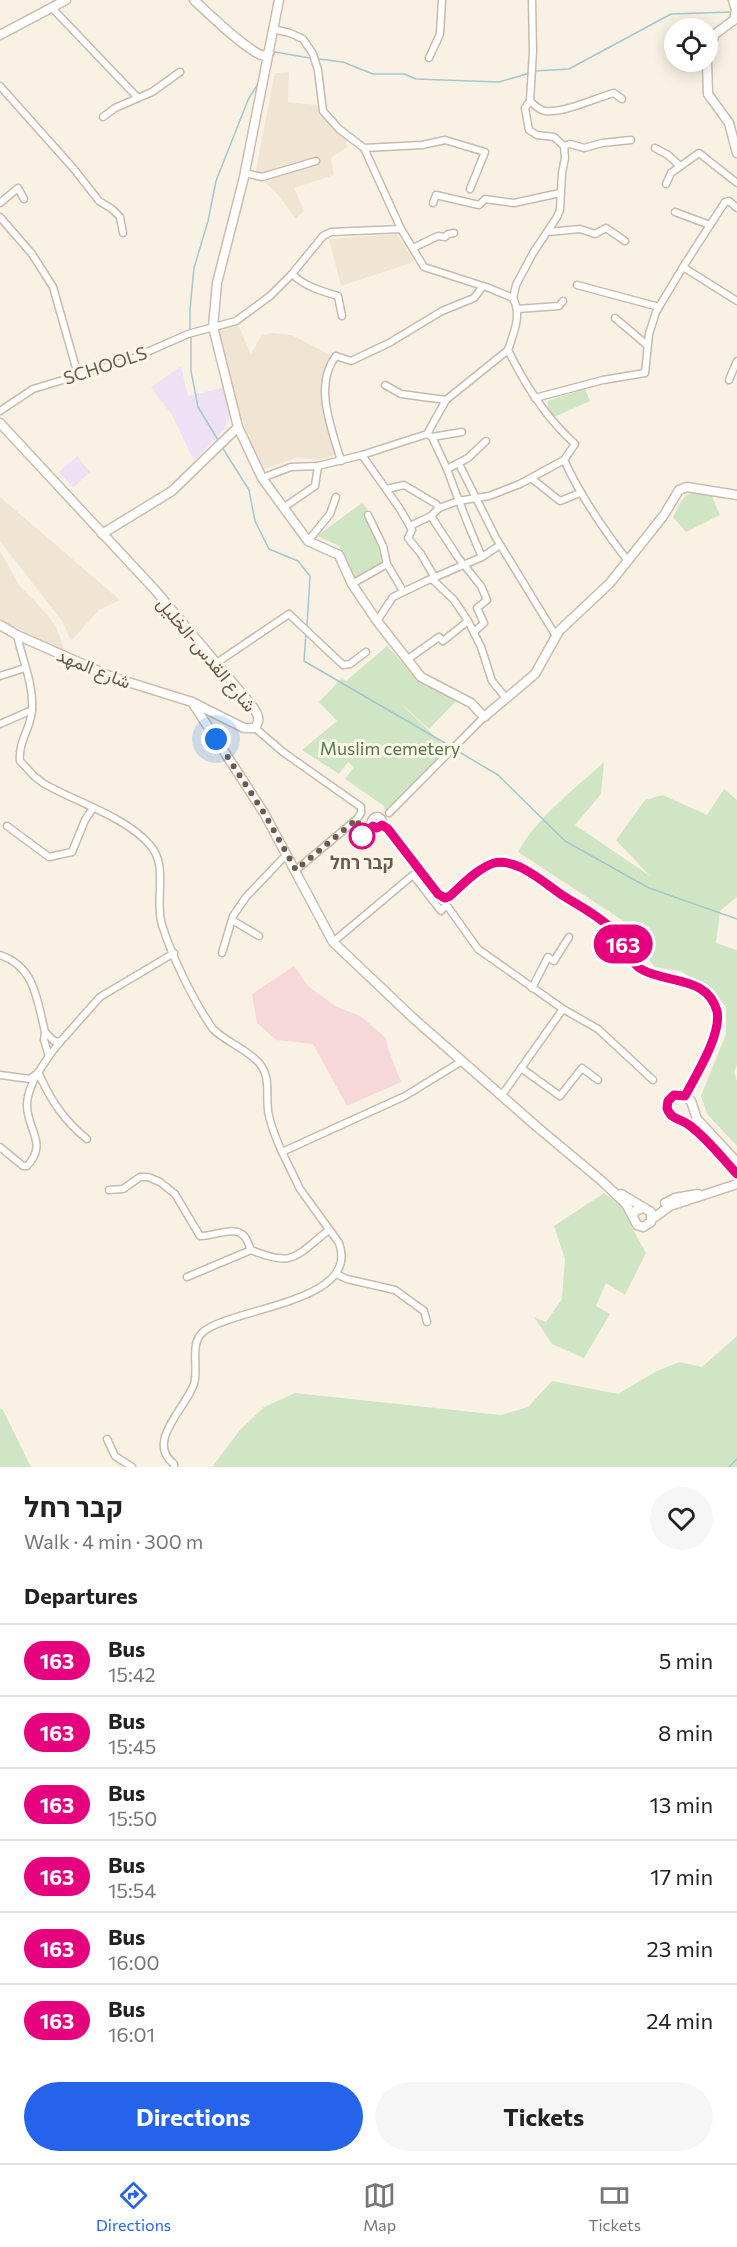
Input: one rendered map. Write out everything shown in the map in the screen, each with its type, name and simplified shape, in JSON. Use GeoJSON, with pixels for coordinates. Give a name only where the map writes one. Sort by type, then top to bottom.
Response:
{"type":"FeatureCollection","features":[{"type":"Feature","properties":{"kind":"street"},"geometry":{"type":"LineString","coordinates":[[0,35],[66,0]]}},
{"type":"Feature","properties":{"kind":"street"},"geometry":{"type":"LineString","coordinates":[[194,0],[241,41],[265,54]]}},
{"type":"Feature","properties":{"kind":"street"},"geometry":{"type":"LineString","coordinates":[[279,0],[265,54],[266,66],[245,173],[217,283],[213,327],[238,427],[262,478],[308,541],[339,555],[352,584],[377,621],[421,677],[471,703],[484,717]]}},
{"type":"Feature","properties":{"kind":"street"},"geometry":{"type":"LineString","coordinates":[[429,58],[440,34],[442,0]]}},
{"type":"Feature","properties":{"kind":"street"},"geometry":{"type":"LineString","coordinates":[[429,436],[446,400],[508,350],[516,324],[517,309],[513,298],[516,285],[532,253],[548,232],[560,210],[564,146],[554,137],[537,135],[529,130],[525,108],[530,101],[533,51],[532,0]]}},
{"type":"Feature","properties":{"kind":"street"},"geometry":{"type":"LineString","coordinates":[[718,32],[734,20],[737,12],[733,0]]}},
{"type":"Feature","properties":{"kind":"street"},"geometry":{"type":"LineString","coordinates":[[52,8],[138,98]]}},
{"type":"Feature","properties":{"kind":"street"},"geometry":{"type":"LineString","coordinates":[[272,34],[290,33],[303,39],[313,54],[318,70],[323,111],[339,129],[364,148],[401,229],[424,267],[513,298]]}},
{"type":"Feature","properties":{"kind":"street"},"geometry":{"type":"LineString","coordinates":[[241,41],[259,48],[263,47],[272,34]]}},
{"type":"Feature","properties":{"kind":"street"},"geometry":{"type":"LineString","coordinates":[[103,117],[115,108],[152,92],[180,72]]}},
{"type":"Feature","properties":{"kind":"street"},"geometry":{"type":"LineString","coordinates":[[707,72],[708,94],[729,123],[737,153]]}},
{"type":"Feature","properties":{"kind":"street"},"geometry":{"type":"LineString","coordinates":[[0,86],[74,169],[99,201],[112,208],[120,217],[123,233]]}},
{"type":"Feature","properties":{"kind":"street"},"geometry":{"type":"LineString","coordinates":[[530,101],[537,108],[546,111],[585,104],[592,99],[614,93],[622,99]]}},
{"type":"Feature","properties":{"kind":"street"},"geometry":{"type":"LineString","coordinates":[[364,148],[445,140],[485,152],[470,189]]}},
{"type":"Feature","properties":{"kind":"street"},"geometry":{"type":"LineString","coordinates":[[564,146],[570,144],[584,148],[602,143],[631,140]]}},
{"type":"Feature","properties":{"kind":"street"},"geometry":{"type":"LineString","coordinates":[[655,148],[668,155],[680,166]]}},
{"type":"Feature","properties":{"kind":"street"},"geometry":{"type":"LineString","coordinates":[[666,184],[671,173],[699,153],[737,183]]}},
{"type":"Feature","properties":{"kind":"street"},"geometry":{"type":"LineString","coordinates":[[245,173],[262,177],[316,161]]}},
{"type":"Feature","properties":{"kind":"street"},"geometry":{"type":"LineString","coordinates":[[0,203],[18,188],[24,199]]}},
{"type":"Feature","properties":{"kind":"street"},"geometry":{"type":"LineString","coordinates":[[433,203],[436,195],[479,205],[485,199],[514,203],[560,193]]}},
{"type":"Feature","properties":{"kind":"street"},"geometry":{"type":"LineString","coordinates":[[535,398],[603,380],[645,373],[649,334],[659,307],[682,267],[725,202],[729,201],[737,208]]}},
{"type":"Feature","properties":{"kind":"street"},"geometry":{"type":"LineString","coordinates":[[675,212],[710,225]]}},
{"type":"Feature","properties":{"kind":"street"},"geometry":{"type":"LineString","coordinates":[[0,217],[32,254],[53,287],[78,375]]}},
{"type":"Feature","properties":{"kind":"street"},"geometry":{"type":"LineString","coordinates":[[548,232],[580,229],[595,234],[606,228],[625,241]]}},
{"type":"Feature","properties":{"kind":"street","name":"SCHOOLS"},"geometry":{"type":"LineString","coordinates":[[0,411],[33,389],[129,360],[188,334],[236,321],[270,296],[315,246],[331,232],[401,229]]}},
{"type":"Feature","properties":{"kind":"street"},"geometry":{"type":"LineString","coordinates":[[413,248],[438,236],[445,237],[454,233]]}},
{"type":"Feature","properties":{"kind":"street"},"geometry":{"type":"LineString","coordinates":[[682,267],[737,301]]}},
{"type":"Feature","properties":{"kind":"street"},"geometry":{"type":"LineString","coordinates":[[292,274],[298,280],[338,296],[342,316]]}},
{"type":"Feature","properties":{"kind":"street"},"geometry":{"type":"LineString","coordinates":[[577,285],[659,307]]}},
{"type":"Feature","properties":{"kind":"street"},"geometry":{"type":"LineString","coordinates":[[341,461],[326,403],[325,390],[330,368],[336,356],[351,361],[371,352],[425,323],[442,311],[474,298],[483,286]]}},
{"type":"Feature","properties":{"kind":"street"},"geometry":{"type":"LineString","coordinates":[[517,309],[559,306],[563,301]]}},
{"type":"Feature","properties":{"kind":"street"},"geometry":{"type":"LineString","coordinates":[[615,318],[647,345]]}},
{"type":"Feature","properties":{"kind":"street"},"geometry":{"type":"LineString","coordinates":[[410,526],[431,516],[439,508],[458,501],[489,496],[531,478],[564,460],[575,444],[560,431],[535,398],[508,350]]}},
{"type":"Feature","properties":{"kind":"street"},"geometry":{"type":"LineString","coordinates":[[729,380],[737,361]]}},
{"type":"Feature","properties":{"kind":"street"},"geometry":{"type":"LineString","coordinates":[[385,385],[401,394],[446,400]]}},
{"type":"Feature","properties":{"kind":"street","name":"شارع القدس-الخليل"},"geometry":{"type":"LineString","coordinates":[[0,423],[156,591],[259,716],[258,722],[255,728],[240,727],[192,702]]}},
{"type":"Feature","properties":{"kind":"street"},"geometry":{"type":"LineString","coordinates":[[102,534],[172,491],[238,427]]}},
{"type":"Feature","properties":{"kind":"street"},"geometry":{"type":"LineString","coordinates":[[262,478],[291,467],[318,466],[429,436],[462,432]]}},
{"type":"Feature","properties":{"kind":"street"},"geometry":{"type":"LineString","coordinates":[[429,436],[447,469],[464,519],[482,558]]}},
{"type":"Feature","properties":{"kind":"street"},"geometry":{"type":"LineString","coordinates":[[447,469],[459,464],[486,441]]}},
{"type":"Feature","properties":{"kind":"street"},"geometry":{"type":"LineString","coordinates":[[362,455],[410,526],[412,530],[408,538],[421,554],[433,578],[454,600],[468,621],[481,647],[492,681],[506,698]]}},
{"type":"Feature","properties":{"kind":"street"},"geometry":{"type":"LineString","coordinates":[[564,460],[580,493],[628,561]]}},
{"type":"Feature","properties":{"kind":"street"},"geometry":{"type":"LineString","coordinates":[[459,464],[500,545],[556,636]]}},
{"type":"Feature","properties":{"kind":"street"},"geometry":{"type":"LineString","coordinates":[[284,508],[315,486],[318,466]]}},
{"type":"Feature","properties":{"kind":"street"},"geometry":{"type":"LineString","coordinates":[[531,478],[560,501],[580,493]]}},
{"type":"Feature","properties":{"kind":"street"},"geometry":{"type":"LineString","coordinates":[[387,489],[404,485],[439,508]]}},
{"type":"Feature","properties":{"kind":"street"},"geometry":{"type":"LineString","coordinates":[[389,813],[484,717],[535,674],[559,630],[610,583],[664,516],[679,490],[687,487],[737,495]]}},
{"type":"Feature","properties":{"kind":"street"},"geometry":{"type":"LineString","coordinates":[[308,541],[330,514],[336,497]]}},
{"type":"Feature","properties":{"kind":"street"},"geometry":{"type":"LineString","coordinates":[[368,514],[383,546],[387,564],[403,591]]}},
{"type":"Feature","properties":{"kind":"street"},"geometry":{"type":"LineString","coordinates":[[431,516],[481,586],[487,600],[477,608],[484,623],[474,632]]}},
{"type":"Feature","properties":{"kind":"street"},"geometry":{"type":"LineString","coordinates":[[377,621],[393,597],[482,558],[500,545]]}},
{"type":"Feature","properties":{"kind":"street"},"geometry":{"type":"LineString","coordinates":[[352,584],[387,564]]}},
{"type":"Feature","properties":{"kind":"street"},"geometry":{"type":"LineString","coordinates":[[214,664],[289,614],[343,665],[350,664],[366,652]]}},
{"type":"Feature","properties":{"kind":"street"},"geometry":{"type":"LineString","coordinates":[[408,659],[439,637],[443,641],[468,621]]}},
{"type":"Feature","properties":{"kind":"street","name":"شارع المهد"},"geometry":{"type":"LineString","coordinates":[[0,625],[17,635],[112,677],[192,702]]}},
{"type":"Feature","properties":{"kind":"street"},"geometry":{"type":"LineString","coordinates":[[17,635],[30,686],[32,710],[20,747],[20,761],[43,783],[129,828],[151,846],[160,877],[162,924],[174,953],[213,1029],[256,1059],[263,1069],[268,1079],[268,1114],[282,1152],[300,1188],[342,1249],[340,1267],[336,1274],[300,1298],[235,1317],[200,1334],[196,1344],[195,1381],[186,1402],[172,1421],[163,1445],[166,1456],[174,1467]]}},
{"type":"Feature","properties":{"kind":"street"},"geometry":{"type":"LineString","coordinates":[[0,676],[25,668]]}},
{"type":"Feature","properties":{"kind":"street"},"geometry":{"type":"LineString","coordinates":[[192,702],[264,813],[333,942],[462,1061],[603,1182],[626,1204],[635,1223],[640,1227],[646,1226],[670,1206]]}},
{"type":"Feature","properties":{"kind":"street"},"geometry":{"type":"LineString","coordinates":[[0,724],[32,710]]}},
{"type":"Feature","properties":{"kind":"street"},"geometry":{"type":"LineString","coordinates":[[255,728],[283,752],[361,807],[361,813],[357,819],[296,870]]}},
{"type":"Feature","properties":{"kind":"street"},"geometry":{"type":"LineString","coordinates":[[7,826],[48,857],[72,852],[93,808]]}},
{"type":"Feature","properties":{"kind":"street"},"geometry":{"type":"LineString","coordinates":[[382,825],[389,830],[443,897],[450,896],[483,869],[494,863],[522,868],[609,926],[640,968],[686,981],[709,996],[717,1011],[716,1029],[685,1096]]}},
{"type":"Feature","properties":{"kind":"street"},"geometry":{"type":"LineString","coordinates":[[222,953],[232,920],[246,897],[287,854]]}},
{"type":"Feature","properties":{"kind":"street"},"geometry":{"type":"LineString","coordinates":[[333,942],[413,875],[441,911],[444,907],[448,907],[478,949],[563,1009],[598,1029],[653,1080]]}},
{"type":"Feature","properties":{"kind":"street"},"geometry":{"type":"LineString","coordinates":[[232,920],[259,936]]}},
{"type":"Feature","properties":{"kind":"street"},"geometry":{"type":"LineString","coordinates":[[532,988],[548,957],[554,961],[569,937]]}},
{"type":"Feature","properties":{"kind":"street"},"geometry":{"type":"LineString","coordinates":[[0,1147],[22,1166],[27,1166],[36,1154],[37,1143],[27,1107],[31,1087],[48,1057],[100,997],[174,953]]}},
{"type":"Feature","properties":{"kind":"street"},"geometry":{"type":"LineString","coordinates":[[0,955],[14,960],[28,974],[45,1032],[44,1040],[48,1057]]}},
{"type":"Feature","properties":{"kind":"street"},"geometry":{"type":"LineString","coordinates":[[502,1095],[563,1009]]}},
{"type":"Feature","properties":{"kind":"street"},"geometry":{"type":"LineString","coordinates":[[45,1032],[54,1041],[60,1042]]}},
{"type":"Feature","properties":{"kind":"street"},"geometry":{"type":"LineString","coordinates":[[282,1152],[405,1096],[462,1061]]}},
{"type":"Feature","properties":{"kind":"street"},"geometry":{"type":"LineString","coordinates":[[521,1068],[560,1096],[582,1068],[598,1080]]}},
{"type":"Feature","properties":{"kind":"street"},"geometry":{"type":"LineString","coordinates":[[0,1075],[30,1079],[38,1072]]}},
{"type":"Feature","properties":{"kind":"street"},"geometry":{"type":"LineString","coordinates":[[38,1072],[60,1113],[87,1139]]}},
{"type":"Feature","properties":{"kind":"street"},"geometry":{"type":"LineString","coordinates":[[737,1161],[697,1119],[691,1101],[685,1096],[674,1095],[667,1105],[670,1116],[680,1119],[693,1128],[737,1174]]}},
{"type":"Feature","properties":{"kind":"street"},"geometry":{"type":"LineString","coordinates":[[680,1119],[689,1115],[692,1109]]}},
{"type":"Feature","properties":{"kind":"street"},"geometry":{"type":"LineString","coordinates":[[276,1137],[289,1146],[296,1146]]}},
{"type":"Feature","properties":{"kind":"street"},"geometry":{"type":"LineString","coordinates":[[109,1190],[123,1190],[140,1177],[148,1177],[160,1182],[176,1194],[200,1236],[210,1237],[233,1230],[246,1237],[251,1250],[269,1258],[289,1259],[329,1230]]}},
{"type":"Feature","properties":{"kind":"street"},"geometry":{"type":"LineString","coordinates":[[724,1188],[737,1179]]}},
{"type":"Feature","properties":{"kind":"street"},"geometry":{"type":"LineString","coordinates":[[603,1182],[651,1212],[652,1219]]}},
{"type":"Feature","properties":{"kind":"street"},"geometry":{"type":"LineString","coordinates":[[633,1217],[635,1211],[670,1206],[737,1184]]}},
{"type":"Feature","properties":{"kind":"street"},"geometry":{"type":"LineString","coordinates":[[659,1206],[684,1196],[711,1193]]}},
{"type":"Feature","properties":{"kind":"street"},"geometry":{"type":"LineString","coordinates":[[187,1277],[251,1250]]}},
{"type":"Feature","properties":{"kind":"street"},"geometry":{"type":"LineString","coordinates":[[336,1274],[347,1279],[395,1290],[424,1311],[427,1322]]}},
{"type":"Feature","properties":{"kind":"street"},"geometry":{"type":"LineString","coordinates":[[107,1440],[115,1456],[132,1467]]}},
{"type":"Feature","properties":{"kind":"shaded area"},"geometry":{"type":"Polygon","coordinates":[[[289,72],[288,102],[317,105],[345,137],[347,147],[331,158],[334,175],[294,188],[304,211],[296,219],[275,191],[255,174],[275,73],[289,72]]]}},
{"type":"Feature","properties":{"kind":"shaded area"},"geometry":{"type":"Polygon","coordinates":[[[397,234],[414,262],[341,286],[329,239],[397,234]]]}},
{"type":"Feature","properties":{"kind":"shaded area"},"geometry":{"type":"Polygon","coordinates":[[[237,323],[251,354],[261,336],[272,333],[292,335],[330,355],[321,389],[334,455],[321,460],[296,458],[262,470],[238,410],[218,330],[237,323]]]}},
{"type":"Feature","properties":{"kind":"shaded area"},"geometry":{"type":"Polygon","coordinates":[[[181,366],[188,396],[226,387],[231,414],[224,430],[194,461],[172,415],[151,387],[181,366]]]}},
{"type":"Feature","properties":{"kind":"shaded area"},"geometry":{"type":"Polygon","coordinates":[[[77,456],[90,472],[73,488],[59,472],[77,456]]]}},
{"type":"Feature","properties":{"kind":"shaded area"},"geometry":{"type":"Polygon","coordinates":[[[0,497],[120,600],[99,610],[71,641],[62,621],[0,541],[0,497]]]}},
{"type":"Feature","properties":{"kind":"shaded area"},"geometry":{"type":"Polygon","coordinates":[[[0,551],[19,585],[56,626],[65,652],[0,620],[0,551]]]}},
{"type":"Feature","properties":{"kind":"shaded area"},"geometry":{"type":"Polygon","coordinates":[[[294,966],[308,986],[335,1006],[360,1016],[386,1038],[401,1082],[347,1106],[313,1044],[276,1040],[257,1023],[252,994],[294,966]]]}},
{"type":"Feature","properties":{"kind":"green space"},"geometry":{"type":"Polygon","coordinates":[[[585,389],[590,401],[554,417],[547,408],[548,401],[585,389]]]}},
{"type":"Feature","properties":{"kind":"green space"},"geometry":{"type":"Polygon","coordinates":[[[695,491],[711,494],[720,515],[686,532],[673,517],[684,498],[695,491]]]}},
{"type":"Feature","properties":{"kind":"green space"},"geometry":{"type":"Polygon","coordinates":[[[362,503],[368,510],[367,514],[383,548],[384,564],[354,579],[339,546],[317,536],[362,503]]]}},
{"type":"Feature","properties":{"kind":"green space","name":"Muslim cemetery"},"geometry":{"type":"Polygon","coordinates":[[[387,646],[418,680],[457,700],[429,729],[397,700],[448,749],[385,811],[384,806],[345,779],[354,767],[348,762],[339,774],[302,750],[337,721],[319,702],[342,678],[346,681],[387,646]]]}},
{"type":"Feature","properties":{"kind":"green space"},"geometry":{"type":"Polygon","coordinates":[[[604,762],[601,794],[575,825],[650,876],[616,840],[645,800],[663,795],[707,815],[724,789],[737,800],[737,897],[720,911],[716,943],[737,950],[737,1065],[734,1072],[737,1081],[737,1146],[707,1114],[701,1096],[726,1034],[726,1007],[710,988],[680,971],[655,967],[634,942],[622,920],[518,852],[546,815],[604,762]]]}},
{"type":"Feature","properties":{"kind":"green space"},"geometry":{"type":"Polygon","coordinates":[[[604,1193],[627,1210],[632,1228],[646,1253],[625,1295],[606,1283],[596,1306],[610,1314],[584,1358],[552,1344],[534,1317],[546,1322],[562,1299],[565,1259],[554,1226],[604,1193]]]}},
{"type":"Feature","properties":{"kind":"green space"},"geometry":{"type":"Polygon","coordinates":[[[737,1336],[737,1467],[212,1467],[240,1430],[264,1407],[295,1393],[501,1415],[528,1407],[552,1381],[618,1394],[655,1372],[679,1362],[702,1367],[737,1336]]]}},
{"type":"Feature","properties":{"kind":"green space"},"geometry":{"type":"Polygon","coordinates":[[[0,1408],[3,1410],[31,1467],[0,1467],[0,1408]]]}},
{"type":"Feature","properties":{"kind":"waterway"},"geometry":{"type":"LineString","coordinates":[[534,71],[569,69],[671,14],[732,12]]}},
{"type":"Feature","properties":{"kind":"waterway"},"geometry":{"type":"LineString","coordinates":[[271,59],[275,52],[310,58]]}},
{"type":"Feature","properties":{"kind":"waterway"},"geometry":{"type":"LineString","coordinates":[[319,59],[343,62],[373,74],[404,74],[416,79],[499,82],[530,73]]}},
{"type":"Feature","properties":{"kind":"waterway"},"geometry":{"type":"LineString","coordinates":[[190,332],[194,268],[208,221],[216,181],[248,100],[259,82]]}},
{"type":"Feature","properties":{"kind":"waterway"},"geometry":{"type":"LineString","coordinates":[[191,337],[191,371],[198,407],[218,440]]}},
{"type":"Feature","properties":{"kind":"waterway"},"geometry":{"type":"LineString","coordinates":[[222,447],[249,490],[255,521],[269,549],[298,561],[310,576],[307,626]]}},
{"type":"Feature","properties":{"kind":"waterway"},"geometry":{"type":"LineString","coordinates":[[306,633],[304,661],[450,746]]}},
{"type":"Feature","properties":{"kind":"waterway"},"geometry":{"type":"LineString","coordinates":[[456,750],[498,775],[565,841],[649,888],[737,919]]}},
{"type":"Feature","properties":{"kind":"waterway"},"geometry":{"type":"LineString","coordinates":[[729,1467],[737,1459]]}},
{"type":"Feature","properties":{"kind":"bus line","name":"163"},"geometry":{"type":"LineString","coordinates":[[362,836],[373,826],[380,828],[382,825],[388,829],[438,894],[445,898],[494,863],[512,864],[522,868],[609,926],[640,968],[686,981],[703,990],[714,1003],[717,1011],[718,1018],[713,1039],[685,1096],[674,1095],[668,1101],[667,1108],[670,1116],[689,1124],[737,1174]]}},
{"type":"Feature","properties":{"kind":"place","name":"קבר רחל"},"geometry":{"type":"Point","coordinates":[362,836]}},
{"type":"Feature","properties":{"kind":"route"},"geometry":{"type":"LineString","coordinates":[[216,739],[264,813],[296,870],[357,819],[362,836]]}}]}
